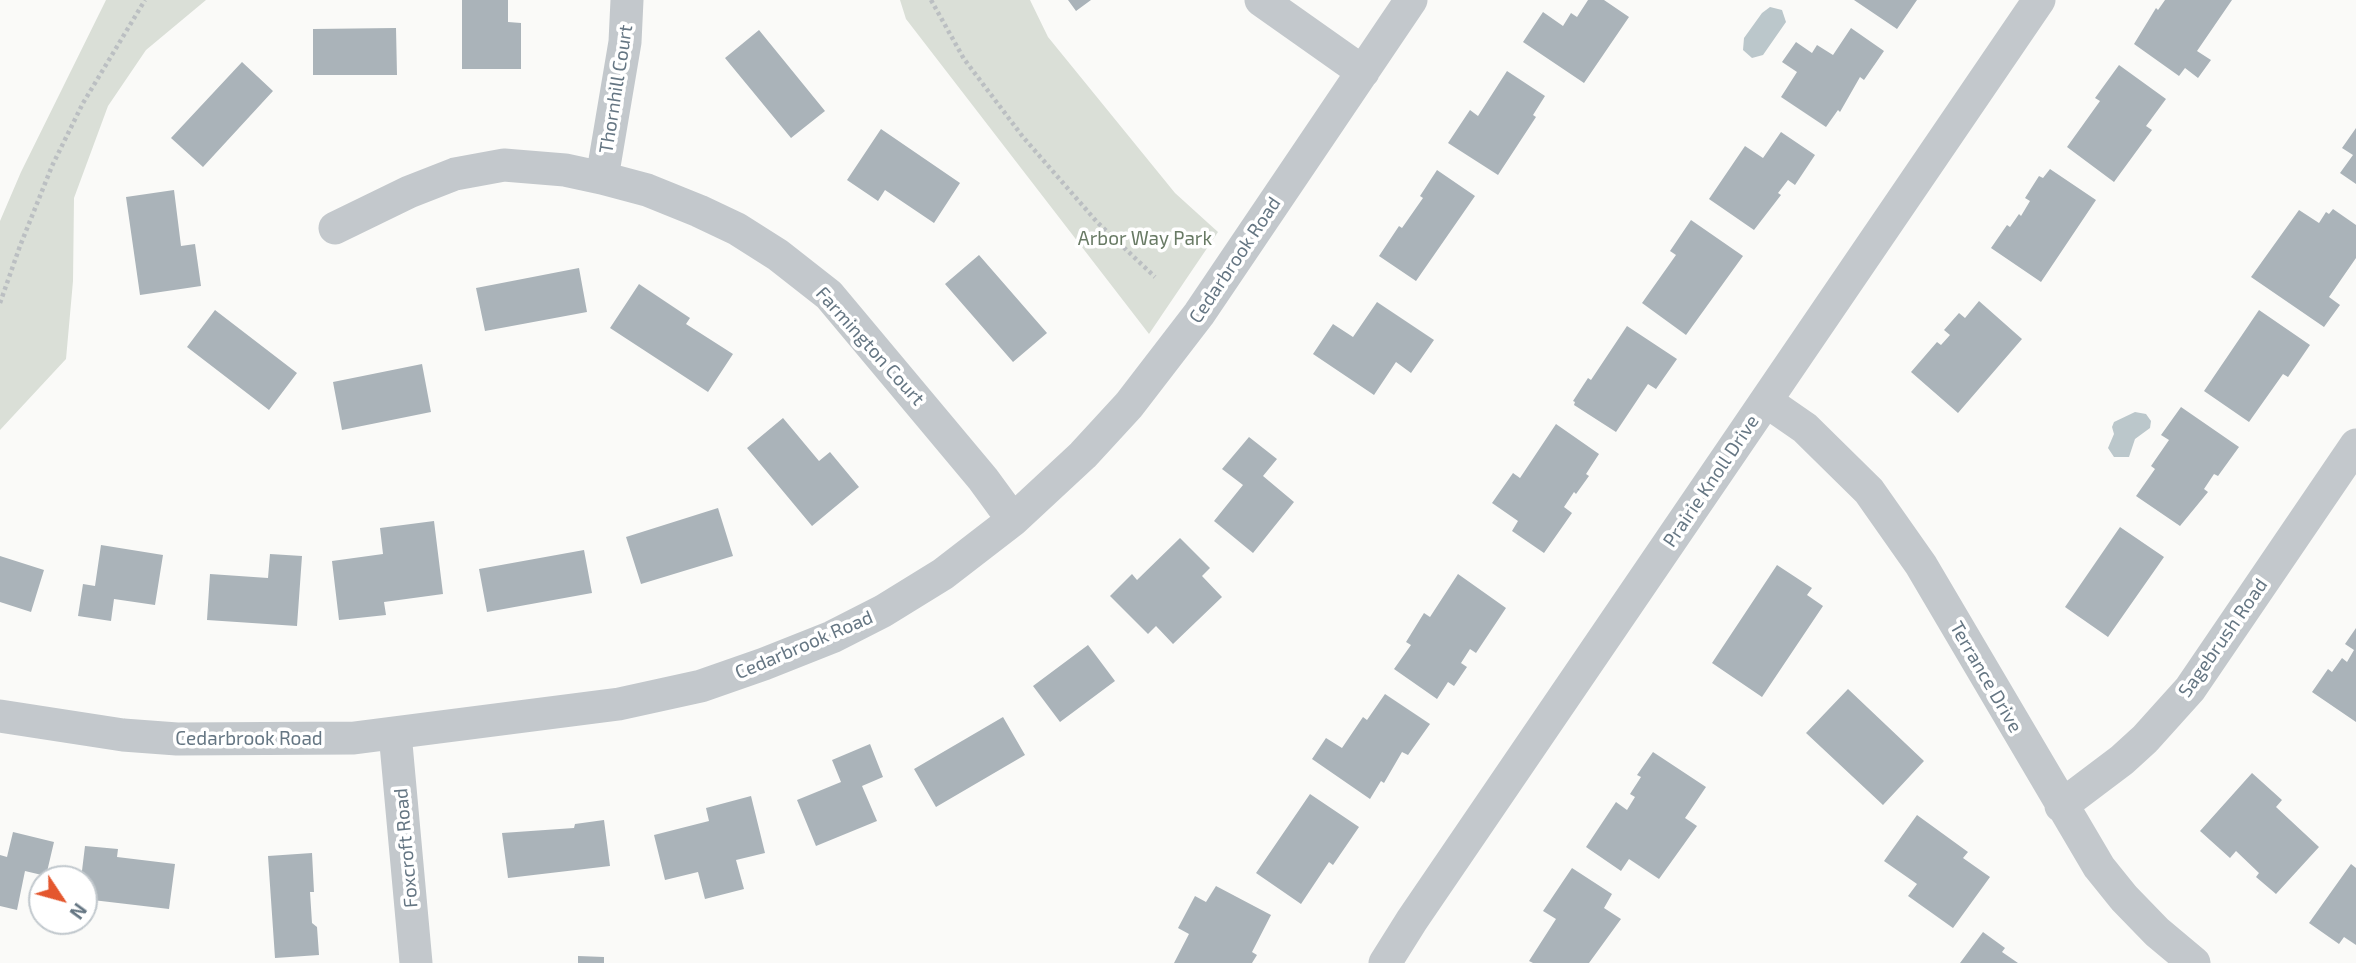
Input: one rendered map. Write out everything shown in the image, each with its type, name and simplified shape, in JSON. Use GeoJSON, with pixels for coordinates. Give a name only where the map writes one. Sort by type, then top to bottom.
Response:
{"type":"FeatureCollection","features":[{"type":"Feature","properties":{"kind":"street","name":"Thornhill Court"},"geometry":{"type":"LineString","coordinates":[[602,178],[625,42],[627,0]]}},
{"type":"Feature","properties":{"kind":"street"},"geometry":{"type":"LineString","coordinates":[[1261,0],[1363,72]]}},
{"type":"Feature","properties":{"kind":"street","name":"Cedarbrook Road"},"geometry":{"type":"LineString","coordinates":[[0,716],[109,734],[177,740],[354,738],[619,704],[701,686],[832,637],[883,611],[943,574],[1013,520],[1083,455],[1129,405],[1199,314],[1411,0]]}},
{"type":"Feature","properties":{"kind":"street","name":"Prairie Knoll Drive"},"geometry":{"type":"LineString","coordinates":[[1385,963],[2039,0]]}},
{"type":"Feature","properties":{"kind":"street","name":"Farmington Court"},"geometry":{"type":"LineString","coordinates":[[335,228],[409,192],[467,172],[504,165],[565,170],[647,190],[737,229],[778,255],[829,295],[983,479],[1013,520]]}},
{"type":"Feature","properties":{"kind":"street","name":"Terrance Drive"},"geometry":{"type":"LineString","coordinates":[[1766,401],[1805,428],[1869,491],[1922,565],[2099,867],[2157,932],[2194,963]]}},
{"type":"Feature","properties":{"kind":"street","name":"Sagebrush Road"},"geometry":{"type":"LineString","coordinates":[[2061,806],[2122,760],[2190,689],[2356,445]]}},
{"type":"Feature","properties":{"kind":"street","name":"Foxcroft Road"},"geometry":{"type":"LineString","coordinates":[[395,733],[416,963]]}},
{"type":"Feature","properties":{"kind":"path"},"geometry":{"type":"LineString","coordinates":[[0,303],[19,246],[52,166],[83,103],[145,0]]}},
{"type":"Feature","properties":{"kind":"path"},"geometry":{"type":"LineString","coordinates":[[931,0],[964,59],[1023,137],[1097,222],[1155,276]]}},
{"type":"Feature","properties":{"kind":"green space"},"geometry":{"type":"Polygon","coordinates":[[[106,0],[206,0],[146,50],[108,106],[74,198],[73,281],[66,359],[0,430],[0,221],[21,172],[106,0]]]}},
{"type":"Feature","properties":{"kind":"green space","name":"Arbor Way Park"},"geometry":{"type":"Polygon","coordinates":[[[900,0],[1030,0],[1048,37],[1175,193],[1218,232],[1149,334],[906,19],[900,0]]]}},
{"type":"Feature","properties":{"kind":"shaded area"},"geometry":{"type":"Polygon","coordinates":[[[1770,7],[1782,10],[1786,22],[1763,55],[1752,58],[1743,50],[1744,38],[1762,13],[1770,7]]]}},
{"type":"Feature","properties":{"kind":"shaded area"},"geometry":{"type":"Polygon","coordinates":[[[2135,412],[2146,414],[2151,421],[2150,428],[2135,439],[2129,457],[2114,457],[2108,448],[2114,434],[2114,422],[2135,412]]]}},
{"type":"Feature","properties":{"kind":"building"},"geometry":{"type":"Polygon","coordinates":[[[462,0],[508,0],[508,22],[521,23],[521,69],[462,69],[462,0]]]}},
{"type":"Feature","properties":{"kind":"building"},"geometry":{"type":"Polygon","coordinates":[[[1068,0],[1091,0],[1076,11],[1068,0]]]}},
{"type":"Feature","properties":{"kind":"building"},"geometry":{"type":"Polygon","coordinates":[[[1588,0],[1604,0],[1629,17],[1584,83],[1523,42],[1543,12],[1563,26],[1571,13],[1577,17],[1588,0]]]}},
{"type":"Feature","properties":{"kind":"building"},"geometry":{"type":"Polygon","coordinates":[[[1854,0],[1917,0],[1897,29],[1854,0]]]}},
{"type":"Feature","properties":{"kind":"building"},"geometry":{"type":"Polygon","coordinates":[[[2165,0],[2232,0],[2197,51],[2211,60],[2198,78],[2185,68],[2179,76],[2134,44],[2156,8],[2158,10],[2165,0]]]}},
{"type":"Feature","properties":{"kind":"building"},"geometry":{"type":"Polygon","coordinates":[[[396,28],[397,75],[313,75],[313,29],[396,28]]]}},
{"type":"Feature","properties":{"kind":"building"},"geometry":{"type":"Polygon","coordinates":[[[1851,28],[1884,51],[1864,80],[1860,77],[1840,112],[1838,110],[1826,127],[1781,97],[1797,72],[1782,62],[1796,42],[1812,53],[1817,45],[1833,55],[1851,28]]]}},
{"type":"Feature","properties":{"kind":"building"},"geometry":{"type":"Polygon","coordinates":[[[759,30],[825,111],[791,138],[725,58],[759,30]]]}},
{"type":"Feature","properties":{"kind":"building"},"geometry":{"type":"Polygon","coordinates":[[[242,62],[273,91],[203,167],[171,138],[242,62]]]}},
{"type":"Feature","properties":{"kind":"building"},"geometry":{"type":"Polygon","coordinates":[[[2119,65],[2166,99],[2146,126],[2152,130],[2114,182],[2067,147],[2100,101],[2095,98],[2119,65]]]}},
{"type":"Feature","properties":{"kind":"building"},"geometry":{"type":"Polygon","coordinates":[[[1507,71],[1545,96],[1533,115],[1536,117],[1498,175],[1448,143],[1470,110],[1478,116],[1507,71]]]}},
{"type":"Feature","properties":{"kind":"building"},"geometry":{"type":"Polygon","coordinates":[[[2356,128],[2356,184],[2340,173],[2353,155],[2342,148],[2356,128]]]}},
{"type":"Feature","properties":{"kind":"building"},"geometry":{"type":"Polygon","coordinates":[[[881,129],[960,183],[934,223],[885,190],[878,201],[847,180],[881,129]]]}},
{"type":"Feature","properties":{"kind":"building"},"geometry":{"type":"Polygon","coordinates":[[[1781,132],[1815,155],[1795,185],[1788,180],[1778,193],[1781,195],[1754,230],[1709,199],[1745,146],[1763,158],[1781,132]]]}},
{"type":"Feature","properties":{"kind":"building"},"geometry":{"type":"Polygon","coordinates":[[[2050,169],[2096,200],[2041,282],[1991,248],[2007,225],[2010,227],[2019,214],[2021,216],[2030,201],[2025,198],[2039,176],[2043,178],[2050,169]]]}},
{"type":"Feature","properties":{"kind":"building"},"geometry":{"type":"Polygon","coordinates":[[[1437,170],[1475,196],[1416,281],[1379,256],[1399,226],[1402,228],[1423,198],[1420,196],[1437,170]]]}},
{"type":"Feature","properties":{"kind":"building"},"geometry":{"type":"Polygon","coordinates":[[[174,190],[181,246],[195,244],[201,286],[140,295],[126,197],[174,190]]]}},
{"type":"Feature","properties":{"kind":"building"},"geometry":{"type":"Polygon","coordinates":[[[2333,209],[2356,225],[2356,258],[2329,297],[2340,305],[2324,327],[2251,277],[2299,210],[2319,223],[2326,212],[2329,214],[2333,209]]]}},
{"type":"Feature","properties":{"kind":"building"},"geometry":{"type":"Polygon","coordinates":[[[1691,220],[1743,256],[1686,335],[1642,303],[1676,255],[1670,251],[1691,220]]]}},
{"type":"Feature","properties":{"kind":"building"},"geometry":{"type":"Polygon","coordinates":[[[979,255],[1047,333],[1013,362],[945,284],[979,255]]]}},
{"type":"Feature","properties":{"kind":"building"},"geometry":{"type":"Polygon","coordinates":[[[579,268],[587,312],[485,331],[476,288],[579,268]]]}},
{"type":"Feature","properties":{"kind":"building"},"geometry":{"type":"Polygon","coordinates":[[[639,284],[690,318],[686,324],[733,354],[708,392],[610,328],[639,284]]]}},
{"type":"Feature","properties":{"kind":"building"},"geometry":{"type":"Polygon","coordinates":[[[1979,301],[2022,339],[1958,413],[1911,372],[1937,342],[1941,345],[1950,335],[1944,330],[1959,313],[1965,318],[1979,301]]]}},
{"type":"Feature","properties":{"kind":"building"},"geometry":{"type":"Polygon","coordinates":[[[1377,302],[1434,340],[1411,373],[1396,362],[1374,395],[1313,354],[1333,324],[1353,337],[1377,302]]]}},
{"type":"Feature","properties":{"kind":"building"},"geometry":{"type":"Polygon","coordinates":[[[215,310],[297,373],[269,410],[187,347],[215,310]]]}},
{"type":"Feature","properties":{"kind":"building"},"geometry":{"type":"Polygon","coordinates":[[[2259,310],[2310,345],[2288,377],[2283,374],[2249,422],[2204,391],[2259,310]]]}},
{"type":"Feature","properties":{"kind":"building"},"geometry":{"type":"Polygon","coordinates":[[[1627,326],[1677,359],[1656,389],[1648,384],[1616,432],[1574,405],[1573,401],[1588,378],[1591,380],[1627,326]]]}},
{"type":"Feature","properties":{"kind":"building"},"geometry":{"type":"Polygon","coordinates":[[[422,364],[431,412],[342,430],[333,382],[422,364]]]}},
{"type":"Feature","properties":{"kind":"building"},"geometry":{"type":"Polygon","coordinates":[[[2181,407],[2239,447],[2218,476],[2214,474],[2204,489],[2208,492],[2180,526],[2136,496],[2155,469],[2151,466],[2169,440],[2161,435],[2181,407]]]}},
{"type":"Feature","properties":{"kind":"building"},"geometry":{"type":"Polygon","coordinates":[[[783,418],[819,461],[830,452],[859,487],[812,526],[747,448],[783,418]]]}},
{"type":"Feature","properties":{"kind":"building"},"geometry":{"type":"Polygon","coordinates":[[[1556,424],[1599,454],[1586,474],[1589,476],[1564,507],[1572,513],[1544,553],[1512,531],[1518,521],[1492,503],[1513,473],[1520,478],[1556,424]]]}},
{"type":"Feature","properties":{"kind":"building"},"geometry":{"type":"Polygon","coordinates":[[[1249,437],[1277,459],[1263,476],[1294,502],[1253,553],[1214,521],[1243,485],[1222,469],[1249,437]]]}},
{"type":"Feature","properties":{"kind":"building"},"geometry":{"type":"Polygon","coordinates":[[[718,508],[733,556],[641,584],[626,537],[718,508]]]}},
{"type":"Feature","properties":{"kind":"building"},"geometry":{"type":"Polygon","coordinates":[[[434,521],[443,594],[384,602],[386,615],[339,620],[332,561],[383,554],[380,528],[434,521]]]}},
{"type":"Feature","properties":{"kind":"building"},"geometry":{"type":"Polygon","coordinates":[[[2120,527],[2164,557],[2108,637],[2065,607],[2120,527]]]}},
{"type":"Feature","properties":{"kind":"building"},"geometry":{"type":"Polygon","coordinates":[[[1180,538],[1210,568],[1202,576],[1222,597],[1173,644],[1156,626],[1148,634],[1110,596],[1132,574],[1137,580],[1180,538]]]}},
{"type":"Feature","properties":{"kind":"building"},"geometry":{"type":"Polygon","coordinates":[[[101,545],[163,555],[155,605],[114,599],[111,621],[78,616],[83,584],[95,586],[101,545]]]}},
{"type":"Feature","properties":{"kind":"building"},"geometry":{"type":"Polygon","coordinates":[[[584,550],[592,593],[487,612],[479,569],[584,550]]]}},
{"type":"Feature","properties":{"kind":"building"},"geometry":{"type":"Polygon","coordinates":[[[270,554],[302,556],[297,626],[207,620],[210,574],[268,578],[270,554]]]}},
{"type":"Feature","properties":{"kind":"building"},"geometry":{"type":"Polygon","coordinates":[[[0,556],[44,570],[31,612],[0,602],[0,556]]]}},
{"type":"Feature","properties":{"kind":"building"},"geometry":{"type":"Polygon","coordinates":[[[1777,565],[1812,588],[1807,595],[1823,606],[1762,697],[1712,663],[1777,565]]]}},
{"type":"Feature","properties":{"kind":"building"},"geometry":{"type":"Polygon","coordinates":[[[1458,574],[1506,608],[1476,653],[1470,649],[1461,663],[1467,667],[1454,686],[1448,682],[1437,699],[1394,669],[1411,645],[1406,642],[1424,613],[1430,617],[1458,574]]]}},
{"type":"Feature","properties":{"kind":"building"},"geometry":{"type":"Polygon","coordinates":[[[2356,628],[2356,722],[2312,692],[2328,669],[2332,672],[2342,658],[2347,662],[2354,650],[2345,644],[2356,628]]]}},
{"type":"Feature","properties":{"kind":"building"},"geometry":{"type":"Polygon","coordinates":[[[1088,645],[1115,681],[1060,722],[1033,686],[1088,645]]]}},
{"type":"Feature","properties":{"kind":"building"},"geometry":{"type":"Polygon","coordinates":[[[1848,689],[1924,761],[1883,805],[1806,733],[1848,689]]]}},
{"type":"Feature","properties":{"kind":"building"},"geometry":{"type":"Polygon","coordinates":[[[1385,694],[1430,724],[1408,755],[1402,752],[1384,783],[1381,781],[1370,799],[1312,759],[1326,738],[1342,748],[1363,717],[1367,720],[1385,694]]]}},
{"type":"Feature","properties":{"kind":"building"},"geometry":{"type":"Polygon","coordinates":[[[1003,717],[1025,755],[936,807],[914,769],[1003,717]]]}},
{"type":"Feature","properties":{"kind":"building"},"geometry":{"type":"Polygon","coordinates":[[[870,744],[883,777],[862,786],[877,821],[816,846],[797,800],[841,782],[832,760],[870,744]]]}},
{"type":"Feature","properties":{"kind":"building"},"geometry":{"type":"Polygon","coordinates":[[[1653,752],[1706,787],[1685,818],[1697,826],[1659,879],[1629,859],[1621,871],[1586,847],[1616,802],[1627,810],[1635,797],[1630,794],[1641,777],[1637,775],[1653,752]]]}},
{"type":"Feature","properties":{"kind":"building"},"geometry":{"type":"Polygon","coordinates":[[[2252,773],[2282,800],[2276,807],[2319,847],[2276,894],[2256,877],[2259,873],[2236,851],[2230,858],[2200,831],[2252,773]]]}},
{"type":"Feature","properties":{"kind":"building"},"geometry":{"type":"Polygon","coordinates":[[[1310,794],[1359,827],[1333,865],[1329,862],[1301,904],[1256,873],[1310,794]]]}},
{"type":"Feature","properties":{"kind":"building"},"geometry":{"type":"Polygon","coordinates":[[[751,796],[765,853],[736,860],[744,889],[705,899],[698,872],[665,880],[654,835],[709,821],[706,808],[751,796]]]}},
{"type":"Feature","properties":{"kind":"building"},"geometry":{"type":"Polygon","coordinates":[[[1917,815],[1968,852],[1963,858],[1990,877],[1953,928],[1908,896],[1917,884],[1884,861],[1917,815]]]}},
{"type":"Feature","properties":{"kind":"building"},"geometry":{"type":"Polygon","coordinates":[[[604,820],[610,866],[508,878],[502,833],[574,828],[575,824],[604,820]]]}},
{"type":"Feature","properties":{"kind":"building"},"geometry":{"type":"Polygon","coordinates":[[[13,832],[54,842],[49,865],[28,865],[17,910],[0,906],[0,855],[7,857],[13,832]]]}},
{"type":"Feature","properties":{"kind":"building"},"geometry":{"type":"Polygon","coordinates":[[[85,846],[118,849],[117,857],[175,864],[169,909],[98,901],[98,865],[83,865],[85,846]]]}},
{"type":"Feature","properties":{"kind":"building"},"geometry":{"type":"Polygon","coordinates":[[[312,853],[312,923],[317,927],[319,955],[275,958],[268,856],[312,853]]]}},
{"type":"Feature","properties":{"kind":"building"},"geometry":{"type":"Polygon","coordinates":[[[2351,864],[2356,868],[2356,945],[2344,937],[2339,944],[2309,923],[2351,864]]]}},
{"type":"Feature","properties":{"kind":"building"},"geometry":{"type":"Polygon","coordinates":[[[1572,868],[1612,894],[1604,908],[1621,919],[1589,963],[1533,963],[1529,961],[1556,919],[1543,911],[1572,868]]]}},
{"type":"Feature","properties":{"kind":"building"},"geometry":{"type":"Polygon","coordinates":[[[1216,886],[1271,915],[1252,952],[1257,955],[1252,963],[1174,963],[1189,934],[1178,928],[1195,896],[1206,902],[1216,886]]]}},
{"type":"Feature","properties":{"kind":"building"},"geometry":{"type":"Polygon","coordinates":[[[1983,932],[2005,948],[2002,952],[2018,963],[1960,963],[1983,932]]]}},
{"type":"Feature","properties":{"kind":"building"},"geometry":{"type":"Polygon","coordinates":[[[578,956],[604,957],[604,963],[578,963],[578,956]]]}}]}
